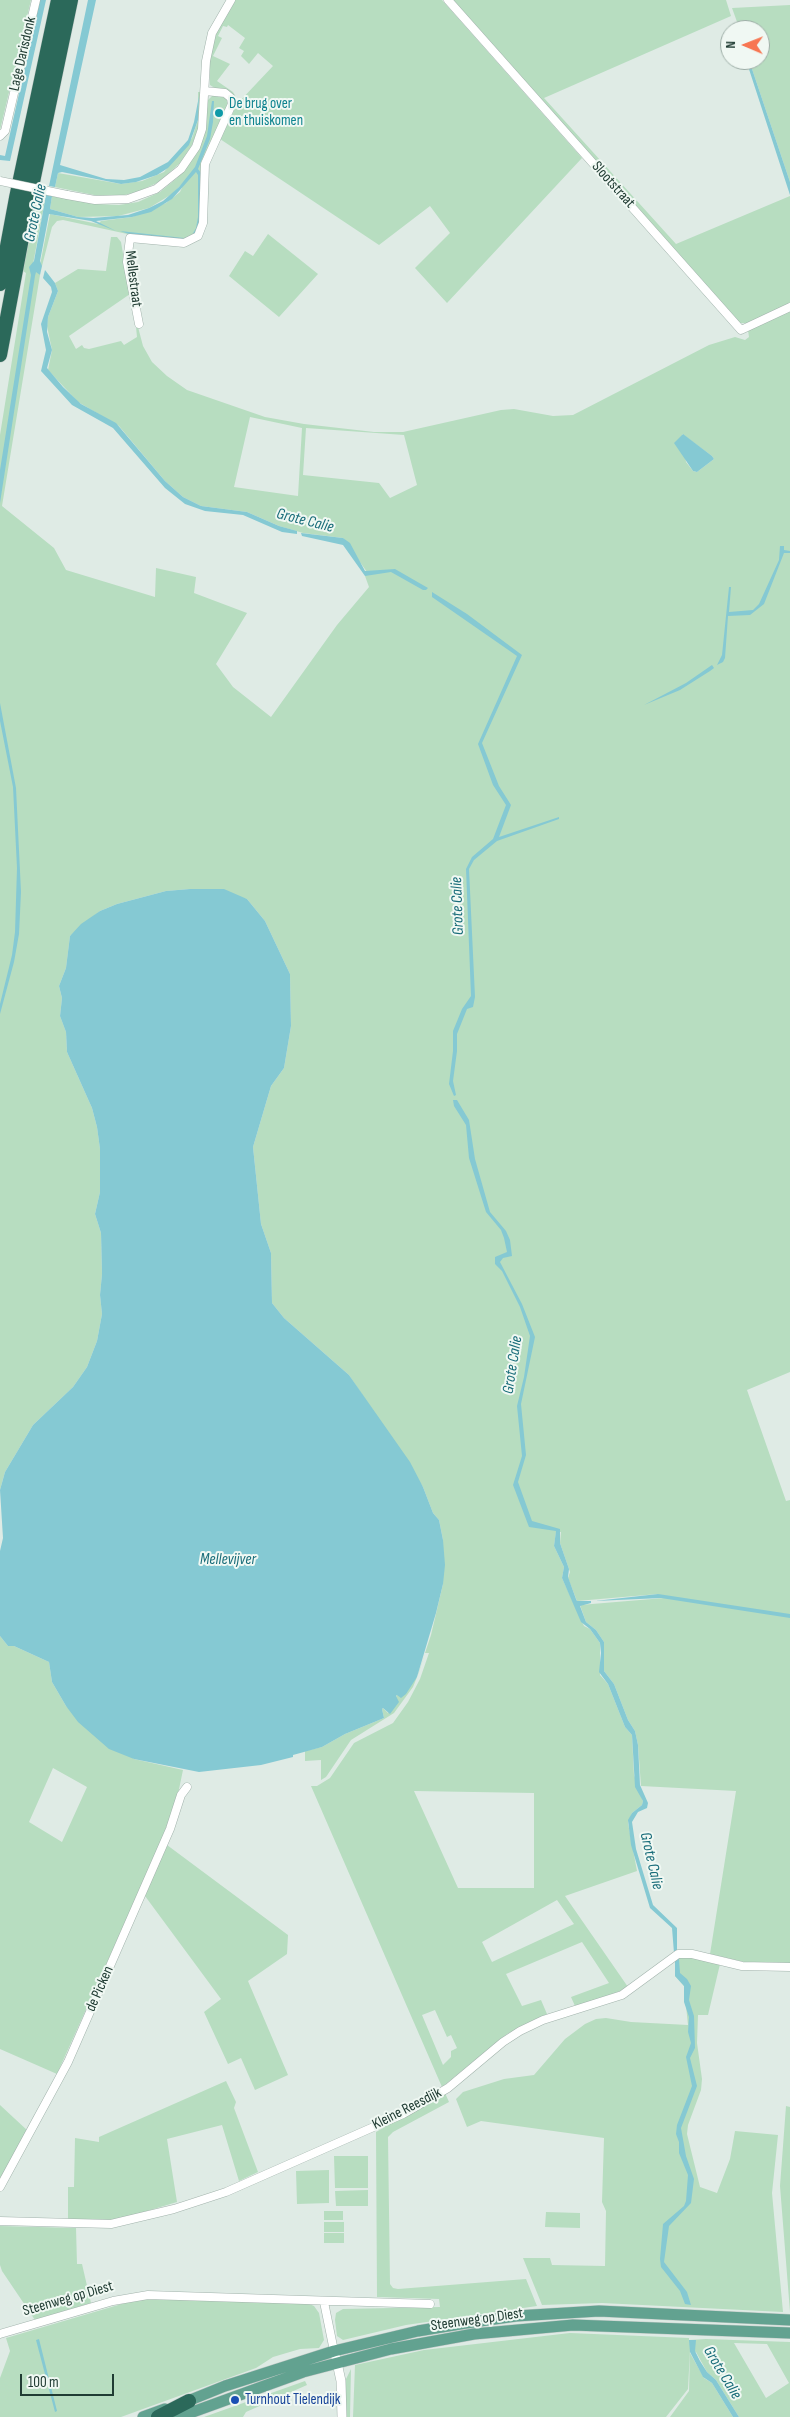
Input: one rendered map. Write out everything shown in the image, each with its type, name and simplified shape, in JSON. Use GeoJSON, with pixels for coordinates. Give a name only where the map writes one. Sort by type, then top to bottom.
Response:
{"type":"FeatureCollection","features":[{"type":"Feature","properties":{"kind":"highway"},"geometry":{"type":"LineString","coordinates":[[0,284],[16,198],[58,0]]}},
{"type":"Feature","properties":{"kind":"highway"},"geometry":{"type":"LineString","coordinates":[[0,355],[29,201],[71,0]]}},
{"type":"Feature","properties":{"kind":"highway"},"geometry":{"type":"LineString","coordinates":[[158,2417],[189,2401]]}},
{"type":"Feature","properties":{"kind":"main road","name":"Steenweg op Diest"},"geometry":{"type":"LineString","coordinates":[[143,2417],[225,2386],[334,2351],[418,2331],[516,2316],[599,2311],[788,2320]]}},
{"type":"Feature","properties":{"kind":"main road"},"geometry":{"type":"LineString","coordinates":[[788,2320],[788,2333]]}},
{"type":"Feature","properties":{"kind":"main road","name":"Steenweg op Diest"},"geometry":{"type":"LineString","coordinates":[[179,2417],[259,2387],[337,2363],[436,2340],[544,2326],[573,2325],[788,2333]]}},
{"type":"Feature","properties":{"kind":"street","name":"Lage Darisdonk"},"geometry":{"type":"LineString","coordinates":[[0,136],[5,131],[36,0]]}},
{"type":"Feature","properties":{"kind":"street"},"geometry":{"type":"LineString","coordinates":[[0,181],[95,200],[128,200],[143,195],[166,182],[181,169],[196,147],[204,117],[209,42],[215,25],[231,0]]}},
{"type":"Feature","properties":{"kind":"street","name":"Slootstraat"},"geometry":{"type":"LineString","coordinates":[[448,0],[741,330],[790,307]]}},
{"type":"Feature","properties":{"kind":"street","name":"Mellestraat"},"geometry":{"type":"LineString","coordinates":[[139,324],[127,259],[130,238],[184,243],[198,236],[203,223],[205,164],[232,104],[230,98],[225,93],[205,91]]}},
{"type":"Feature","properties":{"kind":"street","name":"de Picken"},"geometry":{"type":"LineString","coordinates":[[0,2187],[68,2062],[170,1829],[181,1795],[187,1786]]}},
{"type":"Feature","properties":{"kind":"street","name":"Kleine Reesdijk"},"geometry":{"type":"LineString","coordinates":[[0,2221],[111,2224],[166,2211],[226,2192],[403,2114],[448,2088],[503,2042],[520,2031],[543,2020],[622,1995],[678,1954],[692,1954],[742,1966],[790,1967]]}},
{"type":"Feature","properties":{"kind":"street","name":"Steenweg op Diest"},"geometry":{"type":"LineString","coordinates":[[0,2334],[113,2301],[139,2296],[300,2298],[324,2302],[430,2304]]}},
{"type":"Feature","properties":{"kind":"street"},"geometry":{"type":"LineString","coordinates":[[324,2302],[342,2389],[342,2417]]}},
{"type":"Feature","properties":{"kind":"green space"},"geometry":{"type":"Polygon","coordinates":[[[0,0],[31,0],[0,130],[0,0]]]}},
{"type":"Feature","properties":{"kind":"green space"},"geometry":{"type":"Polygon","coordinates":[[[235,0],[442,0],[582,158],[447,303],[415,268],[450,233],[430,206],[379,245],[220,139],[233,113],[235,101],[210,85],[210,54],[217,30],[235,0]],[[228,25],[227,27],[223,26],[218,36],[222,38],[213,56],[230,64],[217,81],[233,92],[239,102],[273,66],[258,53],[249,64],[241,56],[244,51],[239,48],[245,38],[228,25]]]}},
{"type":"Feature","properties":{"kind":"green space"},"geometry":{"type":"Polygon","coordinates":[[[451,0],[726,0],[731,16],[544,98],[676,244],[790,196],[790,305],[750,323],[739,323],[451,0]]]}},
{"type":"Feature","properties":{"kind":"green space"},"geometry":{"type":"Polygon","coordinates":[[[790,5],[790,182],[752,70],[770,70],[770,20],[736,20],[732,8],[790,5]]]}},
{"type":"Feature","properties":{"kind":"green space"},"geometry":{"type":"Polygon","coordinates":[[[198,92],[202,92],[199,126],[192,145],[180,163],[159,182],[137,192],[116,197],[94,195],[55,187],[58,173],[121,184],[142,181],[164,172],[192,138],[198,120],[198,92]]]}},
{"type":"Feature","properties":{"kind":"green space"},"geometry":{"type":"Polygon","coordinates":[[[213,95],[227,98],[229,104],[202,163],[200,220],[197,231],[185,240],[132,235],[63,220],[57,221],[52,227],[42,266],[40,265],[50,214],[98,224],[101,221],[132,217],[166,203],[180,192],[185,181],[172,194],[149,208],[118,216],[78,217],[50,209],[52,196],[95,204],[119,205],[138,202],[160,192],[177,178],[197,153],[204,135],[208,100],[213,95]]]}},
{"type":"Feature","properties":{"kind":"green space"},"geometry":{"type":"Polygon","coordinates":[[[38,194],[46,195],[33,264],[40,275],[2,506],[54,548],[66,570],[155,597],[156,568],[196,577],[194,593],[247,613],[216,664],[233,687],[271,717],[337,625],[369,587],[365,576],[367,572],[343,538],[303,533],[279,526],[247,512],[201,506],[183,497],[165,481],[119,426],[78,402],[48,370],[52,350],[47,326],[48,317],[58,291],[55,283],[78,269],[106,271],[111,237],[117,237],[121,242],[130,294],[69,336],[76,349],[82,345],[84,348],[89,349],[121,341],[124,345],[137,337],[136,327],[138,327],[143,346],[152,362],[167,376],[187,390],[265,417],[304,424],[374,432],[403,432],[501,410],[514,409],[553,416],[573,415],[709,345],[735,337],[745,340],[749,337],[748,330],[790,309],[790,1372],[747,1390],[786,1501],[790,1500],[790,1963],[744,1962],[710,1954],[736,1791],[641,1786],[635,1731],[628,1720],[614,1684],[604,1671],[604,1642],[596,1630],[586,1622],[580,1605],[664,1598],[658,1594],[577,1601],[568,1578],[570,1572],[560,1543],[561,1532],[556,1532],[554,1546],[564,1567],[562,1578],[584,1626],[590,1629],[600,1643],[600,1675],[608,1684],[625,1727],[632,1735],[634,1775],[643,1801],[642,1805],[632,1813],[628,1823],[637,1871],[565,1896],[628,1987],[607,1997],[575,2006],[571,1997],[609,1983],[582,1942],[506,1974],[522,2006],[541,2000],[547,2014],[507,2034],[442,2087],[311,1786],[317,1786],[330,1778],[354,1743],[393,1723],[408,1702],[420,1679],[429,1653],[425,1653],[443,1584],[443,1540],[439,1520],[433,1513],[423,1487],[349,1375],[284,1318],[272,1303],[271,1253],[261,1224],[253,1147],[271,1086],[284,1068],[291,1026],[290,974],[265,921],[247,899],[190,889],[166,891],[117,904],[100,911],[70,936],[66,968],[59,986],[62,998],[60,1016],[66,1032],[67,1052],[92,1108],[97,1127],[100,1149],[100,1192],[95,1214],[101,1233],[102,1274],[100,1295],[102,1314],[97,1341],[87,1367],[73,1387],[33,1425],[5,1472],[0,1490],[0,435],[26,273],[23,271],[38,194]],[[250,417],[234,487],[298,496],[302,428],[250,417]],[[306,428],[303,475],[379,483],[390,498],[417,485],[404,435],[306,428]],[[682,434],[686,462],[693,471],[697,472],[714,459],[682,434]],[[414,1791],[458,1888],[534,1888],[534,1793],[414,1791]],[[557,1900],[482,1942],[492,1962],[574,1924],[557,1900]],[[435,2010],[422,2015],[443,2065],[451,2057],[451,2051],[457,2048],[451,2035],[447,2037],[435,2010]]]}},
{"type":"Feature","properties":{"kind":"green space"},"geometry":{"type":"Polygon","coordinates":[[[268,234],[318,274],[279,317],[229,276],[245,251],[253,256],[268,234]]]}},
{"type":"Feature","properties":{"kind":"green space"},"geometry":{"type":"Polygon","coordinates":[[[0,1636],[8,1646],[14,1646],[49,1662],[52,1682],[66,1706],[134,1759],[183,1770],[174,1813],[57,2074],[0,2049],[0,1636]],[[53,1768],[29,1822],[62,1842],[87,1787],[53,1768]]]}},
{"type":"Feature","properties":{"kind":"green space"},"geometry":{"type":"Polygon","coordinates":[[[417,1677],[413,1687],[394,1713],[351,1740],[326,1777],[321,1780],[321,1760],[305,1761],[305,1751],[322,1747],[345,1734],[384,1718],[382,1709],[388,1713],[397,1695],[417,1677]]]}},
{"type":"Feature","properties":{"kind":"green space"},"geometry":{"type":"Polygon","coordinates":[[[167,1845],[288,1935],[287,1954],[248,1981],[288,2075],[255,2090],[241,2058],[228,2064],[204,2012],[221,1999],[145,1896],[167,1845]]]}},
{"type":"Feature","properties":{"kind":"green space"},"geometry":{"type":"Polygon","coordinates":[[[692,1957],[720,1964],[708,2015],[698,2015],[697,2043],[702,2079],[701,2090],[688,2125],[687,2134],[700,2187],[717,2193],[730,2159],[735,2131],[778,2135],[772,2193],[783,2312],[602,2303],[542,2305],[523,2258],[550,2258],[552,2265],[605,2266],[606,2211],[602,2202],[604,2138],[481,2121],[467,2127],[456,2099],[463,2092],[504,2079],[534,2075],[565,2039],[585,2024],[596,2019],[606,2018],[631,2022],[688,2025],[684,1986],[675,1976],[675,1959],[692,1957]]]}},
{"type":"Feature","properties":{"kind":"green space"},"geometry":{"type":"Polygon","coordinates":[[[226,2081],[236,2102],[234,2108],[258,2172],[239,2181],[222,2125],[167,2139],[177,2202],[117,2220],[68,2219],[68,2187],[74,2187],[75,2138],[99,2142],[99,2137],[226,2081]]]}},
{"type":"Feature","properties":{"kind":"green space"},"geometry":{"type":"Polygon","coordinates":[[[445,2093],[449,2102],[393,2132],[388,2137],[390,2284],[393,2288],[398,2289],[526,2279],[537,2306],[406,2325],[343,2340],[337,2336],[335,2320],[336,2313],[343,2309],[440,2307],[439,2299],[377,2297],[376,2132],[445,2093]]]}},
{"type":"Feature","properties":{"kind":"green space"},"geometry":{"type":"Polygon","coordinates":[[[0,2105],[28,2131],[0,2181],[0,2105]]]}},
{"type":"Feature","properties":{"kind":"green space"},"geometry":{"type":"Polygon","coordinates":[[[786,2106],[790,2107],[790,2312],[780,2186],[786,2106]]]}},
{"type":"Feature","properties":{"kind":"green space"},"geometry":{"type":"Polygon","coordinates":[[[334,2156],[368,2156],[368,2188],[335,2188],[334,2156]]]}},
{"type":"Feature","properties":{"kind":"green space"},"geometry":{"type":"Polygon","coordinates":[[[329,2170],[329,2203],[297,2204],[296,2171],[329,2170]]]}},
{"type":"Feature","properties":{"kind":"green space"},"geometry":{"type":"Polygon","coordinates":[[[368,2190],[368,2206],[336,2206],[335,2191],[368,2190]]]}},
{"type":"Feature","properties":{"kind":"green space"},"geometry":{"type":"Polygon","coordinates":[[[324,2211],[343,2211],[343,2220],[324,2220],[324,2211]]]}},
{"type":"Feature","properties":{"kind":"green space"},"geometry":{"type":"Polygon","coordinates":[[[546,2212],[580,2213],[580,2228],[545,2227],[546,2212]]]}},
{"type":"Feature","properties":{"kind":"green space"},"geometry":{"type":"Polygon","coordinates":[[[324,2222],[344,2222],[344,2232],[324,2232],[324,2222]]]}},
{"type":"Feature","properties":{"kind":"green space"},"geometry":{"type":"Polygon","coordinates":[[[0,2226],[76,2228],[77,2264],[82,2264],[91,2303],[35,2320],[2,2271],[0,2265],[0,2226]]]}},
{"type":"Feature","properties":{"kind":"green space"},"geometry":{"type":"Polygon","coordinates":[[[324,2233],[344,2233],[344,2243],[324,2243],[324,2233]]]}},
{"type":"Feature","properties":{"kind":"green space"},"geometry":{"type":"Polygon","coordinates":[[[142,2298],[307,2303],[314,2306],[319,2313],[324,2340],[319,2348],[300,2349],[273,2357],[256,2368],[121,2417],[0,2417],[0,2378],[10,2351],[6,2338],[142,2298]]]}},
{"type":"Feature","properties":{"kind":"green space"},"geometry":{"type":"Polygon","coordinates":[[[570,2333],[689,2338],[689,2340],[790,2342],[790,2417],[739,2417],[716,2380],[707,2372],[696,2352],[690,2351],[688,2389],[666,2417],[353,2417],[355,2365],[424,2350],[570,2333]],[[734,2343],[766,2398],[789,2383],[767,2344],[734,2343]]]}},
{"type":"Feature","properties":{"kind":"green space"},"geometry":{"type":"Polygon","coordinates":[[[690,2353],[704,2378],[712,2383],[733,2417],[670,2417],[689,2391],[690,2353]]]}},
{"type":"Feature","properties":{"kind":"green space"},"geometry":{"type":"Polygon","coordinates":[[[351,2369],[350,2417],[345,2417],[345,2381],[351,2369]]]}},
{"type":"Feature","properties":{"kind":"green space"},"geometry":{"type":"Polygon","coordinates":[[[305,2381],[307,2385],[246,2412],[243,2417],[204,2417],[305,2381]]]}},
{"type":"Feature","properties":{"kind":"water"},"geometry":{"type":"Polygon","coordinates":[[[40,0],[46,0],[10,161],[0,160],[0,155],[5,156],[40,0]]]}},
{"type":"Feature","properties":{"kind":"water"},"geometry":{"type":"Polygon","coordinates":[[[88,0],[96,0],[60,165],[106,179],[124,180],[140,177],[168,162],[188,140],[199,96],[198,120],[189,145],[168,168],[157,175],[136,182],[121,184],[62,172],[58,173],[55,187],[49,186],[88,0]]]}},
{"type":"Feature","properties":{"kind":"water"},"geometry":{"type":"Polygon","coordinates":[[[749,70],[752,70],[790,182],[790,195],[749,70]]]}},
{"type":"Feature","properties":{"kind":"water"},"geometry":{"type":"Polygon","coordinates":[[[212,101],[214,101],[213,122],[210,139],[198,169],[201,173],[200,220],[194,235],[185,240],[132,235],[120,231],[184,238],[192,235],[196,228],[198,217],[198,175],[196,172],[172,199],[151,212],[132,217],[96,221],[116,231],[91,221],[49,214],[40,261],[42,266],[40,275],[36,272],[35,276],[0,503],[0,470],[31,275],[29,267],[34,261],[46,195],[52,196],[50,209],[78,217],[93,218],[128,215],[163,201],[179,187],[195,167],[207,136],[212,101]]]}},
{"type":"Feature","properties":{"kind":"water"},"geometry":{"type":"Polygon","coordinates":[[[45,270],[55,283],[58,291],[48,317],[47,332],[52,350],[47,368],[63,387],[81,404],[116,423],[165,481],[183,497],[201,506],[247,512],[279,526],[297,531],[297,534],[282,532],[243,515],[205,511],[185,504],[165,488],[113,428],[72,405],[41,371],[46,350],[41,324],[52,292],[51,287],[43,278],[45,270]]]}},
{"type":"Feature","properties":{"kind":"water"},"geometry":{"type":"Polygon","coordinates":[[[683,434],[714,459],[697,472],[693,471],[674,443],[683,434]]]}},
{"type":"Feature","properties":{"kind":"water"},"geometry":{"type":"Polygon","coordinates":[[[301,533],[343,538],[350,543],[365,571],[395,569],[428,588],[423,590],[391,572],[365,576],[343,545],[302,536],[301,533]]]}},
{"type":"Feature","properties":{"kind":"water"},"geometry":{"type":"Polygon","coordinates":[[[780,546],[784,546],[784,550],[790,551],[790,553],[784,553],[764,604],[750,615],[728,616],[725,658],[723,662],[717,665],[722,655],[729,587],[731,587],[729,612],[753,610],[759,604],[779,560],[780,546]]]}},
{"type":"Feature","properties":{"kind":"water"},"geometry":{"type":"Polygon","coordinates":[[[432,592],[467,614],[522,655],[482,743],[499,786],[511,805],[499,837],[559,817],[559,819],[497,841],[474,860],[469,869],[475,997],[473,1007],[467,1009],[457,1034],[453,1081],[456,1095],[454,1096],[449,1084],[453,1051],[453,1031],[462,1009],[471,996],[466,869],[472,857],[493,839],[506,805],[493,785],[478,744],[517,656],[432,597],[432,592]]]}},
{"type":"Feature","properties":{"kind":"water"},"geometry":{"type":"Polygon","coordinates":[[[712,665],[714,668],[680,690],[644,705],[686,683],[712,665]]]}},
{"type":"Feature","properties":{"kind":"water"},"geometry":{"type":"Polygon","coordinates":[[[0,703],[16,788],[21,892],[19,934],[14,962],[0,1014],[0,1004],[12,955],[15,932],[17,868],[13,787],[0,721],[0,703]]]}},
{"type":"Feature","properties":{"kind":"water","name":"Mellevijver"},"geometry":{"type":"Polygon","coordinates":[[[224,889],[247,899],[265,921],[290,974],[291,1026],[284,1068],[271,1086],[253,1147],[261,1224],[271,1253],[272,1303],[284,1318],[349,1375],[410,1462],[423,1487],[433,1513],[439,1520],[445,1565],[443,1584],[436,1613],[417,1677],[406,1694],[401,1698],[396,1696],[399,1702],[390,1714],[383,1708],[384,1718],[345,1734],[322,1747],[293,1755],[293,1757],[261,1765],[199,1772],[134,1759],[109,1749],[78,1722],[66,1706],[52,1682],[49,1662],[14,1646],[8,1646],[0,1636],[0,1551],[3,1538],[0,1490],[5,1472],[33,1425],[73,1387],[87,1367],[97,1341],[102,1314],[100,1295],[102,1274],[101,1233],[95,1214],[100,1192],[100,1149],[97,1127],[92,1108],[67,1052],[66,1032],[60,1016],[62,998],[59,986],[66,968],[70,936],[81,924],[100,911],[117,904],[166,891],[224,889]]]}},
{"type":"Feature","properties":{"kind":"water"},"geometry":{"type":"Polygon","coordinates":[[[453,1100],[457,1100],[469,1120],[475,1159],[490,1212],[506,1231],[510,1240],[512,1256],[503,1258],[500,1262],[522,1304],[535,1337],[521,1404],[526,1455],[518,1482],[532,1521],[560,1529],[560,1543],[569,1569],[568,1577],[576,1599],[577,1601],[591,1601],[591,1603],[580,1606],[586,1622],[596,1630],[604,1642],[604,1671],[614,1684],[628,1720],[635,1731],[638,1745],[640,1785],[648,1803],[647,1808],[638,1812],[632,1822],[636,1849],[653,1905],[677,1928],[677,1952],[674,1953],[672,1928],[650,1908],[631,1845],[628,1820],[632,1813],[642,1805],[643,1801],[635,1787],[632,1735],[625,1727],[608,1684],[599,1672],[600,1643],[590,1629],[581,1622],[562,1578],[564,1567],[554,1546],[556,1531],[529,1527],[513,1485],[522,1456],[517,1406],[524,1377],[530,1336],[520,1307],[502,1271],[495,1264],[495,1257],[507,1252],[504,1238],[501,1230],[486,1212],[469,1158],[466,1125],[454,1106],[453,1100]]]}},
{"type":"Feature","properties":{"kind":"water"},"geometry":{"type":"Polygon","coordinates":[[[658,1594],[790,1614],[790,1618],[661,1598],[595,1601],[658,1594]]]}},
{"type":"Feature","properties":{"kind":"water"},"geometry":{"type":"Polygon","coordinates":[[[679,1959],[680,1973],[691,1986],[689,2000],[694,2016],[695,2048],[690,2058],[697,2086],[681,2128],[686,2156],[694,2179],[691,2203],[669,2226],[664,2262],[687,2292],[691,2305],[685,2304],[680,2291],[661,2267],[660,2259],[663,2224],[684,2206],[688,2175],[679,2153],[679,2142],[676,2134],[677,2125],[692,2086],[686,2057],[691,2043],[688,2032],[689,2017],[684,2002],[684,1986],[675,1976],[675,1960],[679,1959]]]}},
{"type":"Feature","properties":{"kind":"water"},"geometry":{"type":"Polygon","coordinates":[[[39,2339],[57,2411],[55,2412],[36,2340],[39,2339]]]}},
{"type":"Feature","properties":{"kind":"water"},"geometry":{"type":"Polygon","coordinates":[[[689,2340],[696,2340],[695,2351],[700,2361],[707,2372],[716,2380],[739,2417],[733,2417],[712,2383],[703,2377],[690,2352],[689,2340]]]}},
{"type":"Feature","properties":{"kind":"place","name":"De brug over en thuiskomen"},"geometry":{"type":"Point","coordinates":[219,113]}},
{"type":"Feature","properties":{"kind":"place","name":"Turnhout Tielendijk"},"geometry":{"type":"Point","coordinates":[235,2400]}},
{"type":"Feature","properties":{"kind":"water label","name":"Grote Calie"},"geometry":{"type":"Point","coordinates":[36,213]}},
{"type":"Feature","properties":{"kind":"water label","name":"Grote Calie"},"geometry":{"type":"Point","coordinates":[305,521]}},
{"type":"Feature","properties":{"kind":"water label","name":"Grote Calie"},"geometry":{"type":"Point","coordinates":[458,906]}},
{"type":"Feature","properties":{"kind":"water label","name":"Grote Calie"},"geometry":{"type":"Point","coordinates":[513,1365]}},
{"type":"Feature","properties":{"kind":"water label","name":"Grote Calie"},"geometry":{"type":"Point","coordinates":[651,1861]}},
{"type":"Feature","properties":{"kind":"water label","name":"Grote Calie"},"geometry":{"type":"Point","coordinates":[722,2373]}}]}
